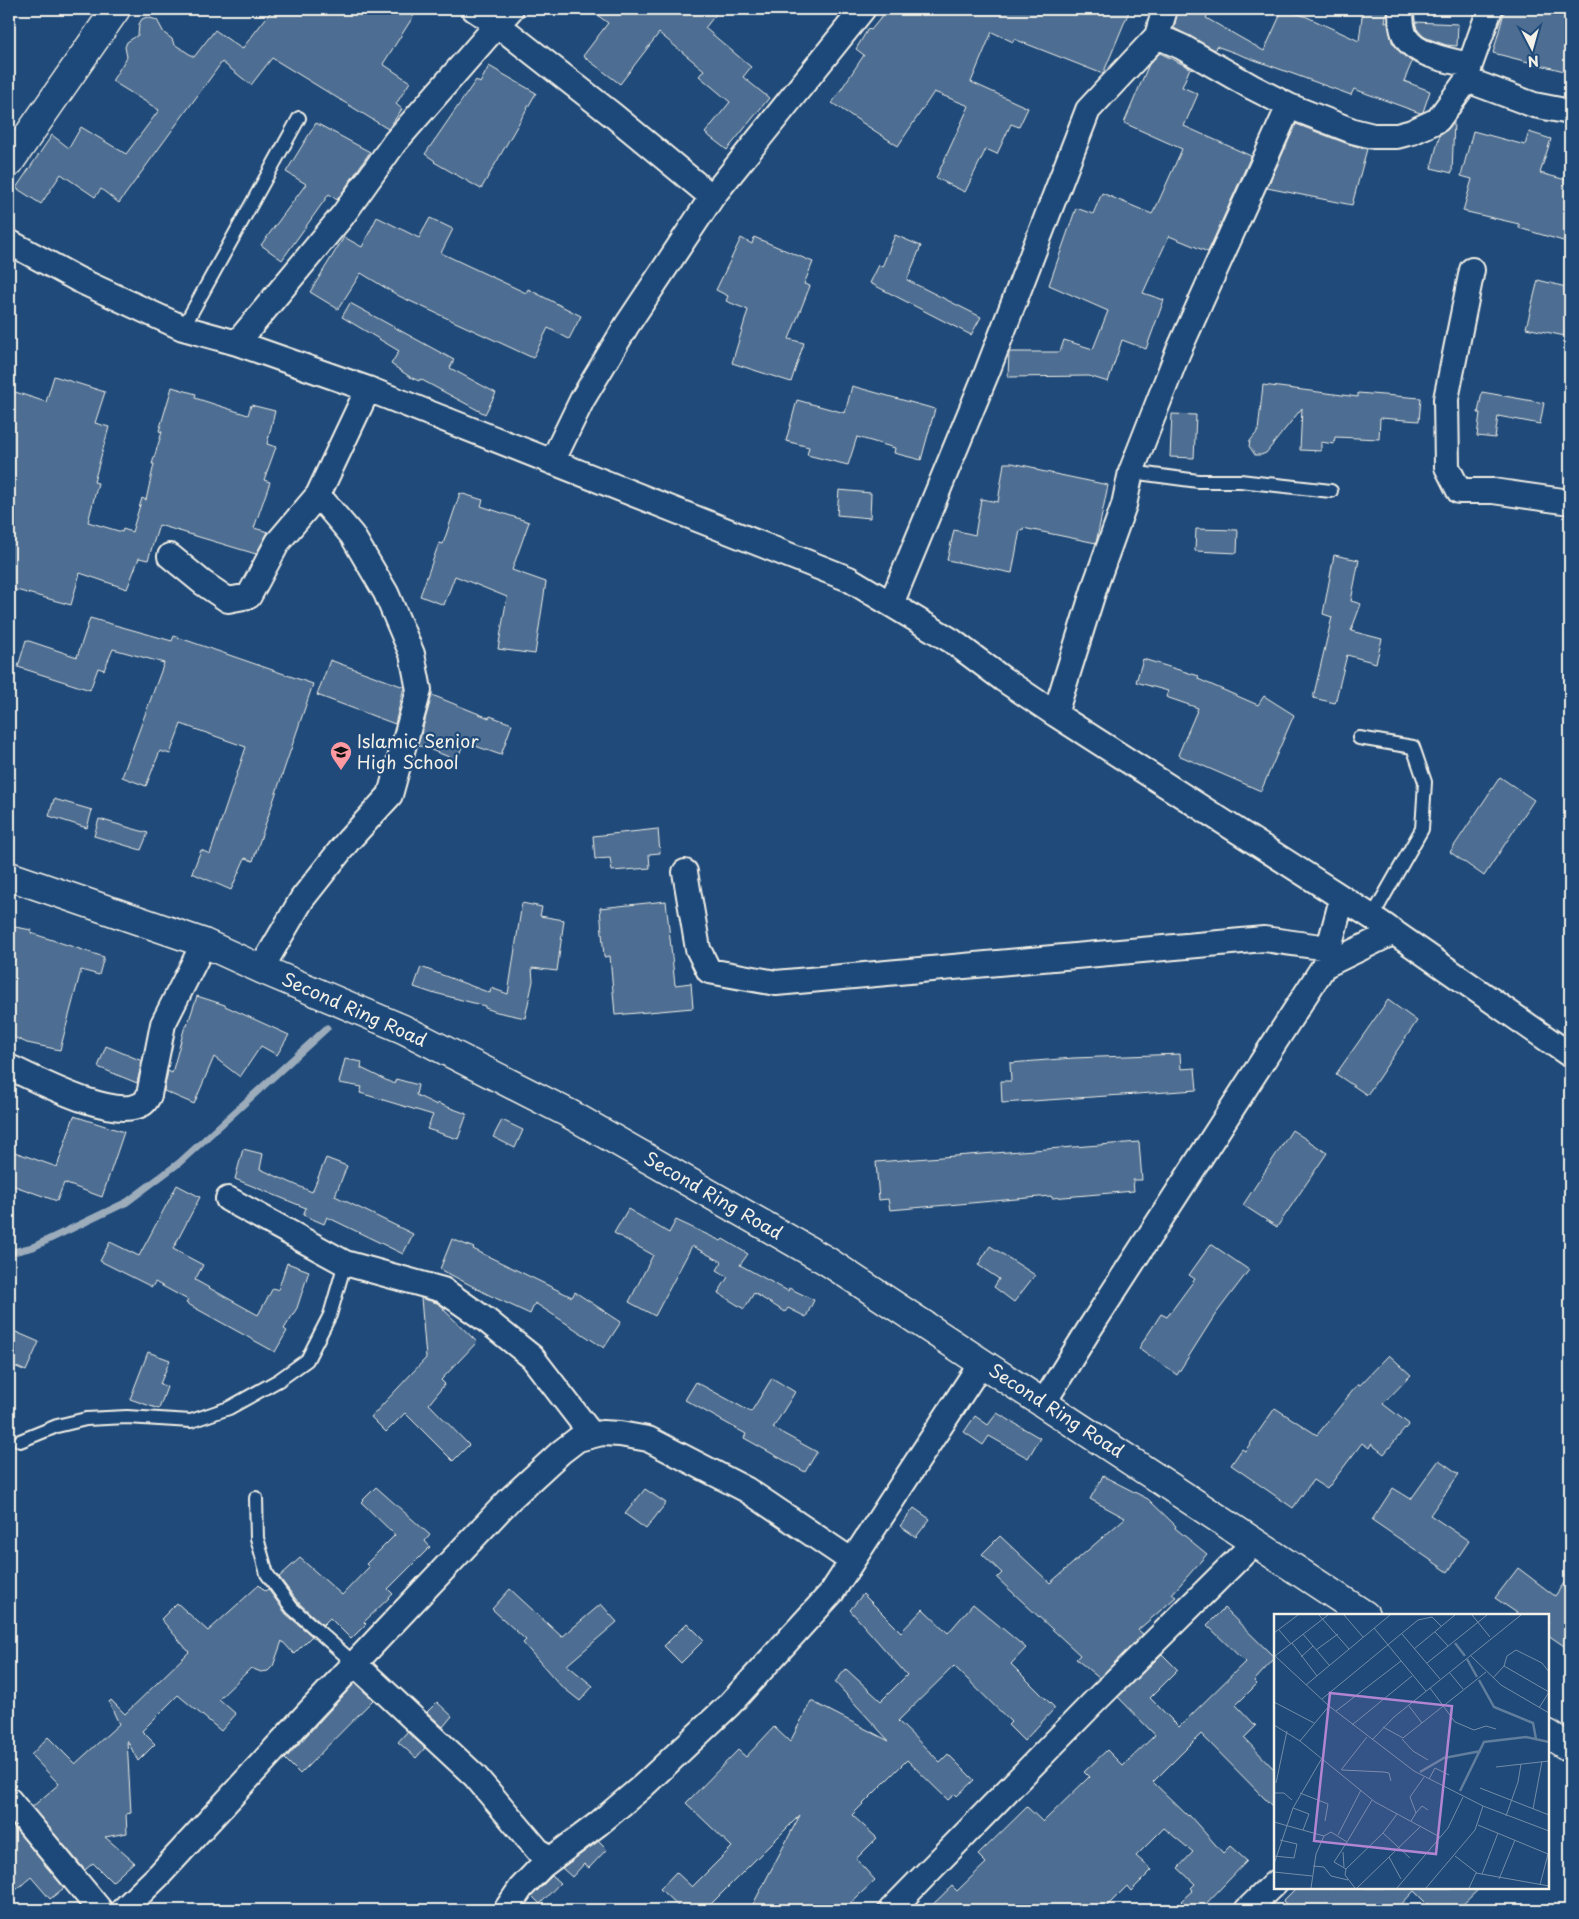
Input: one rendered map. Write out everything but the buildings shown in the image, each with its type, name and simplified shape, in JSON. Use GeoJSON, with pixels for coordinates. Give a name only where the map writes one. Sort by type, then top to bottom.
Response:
{"type":"FeatureCollection","features":[{"type":"Feature","properties":{"kind":"main road"},"geometry":{"type":"LineString","coordinates":[[9,163],[116,9]]}},
{"type":"Feature","properties":{"kind":"main road","name":"Second Ring Road"},"geometry":{"type":"LineString","coordinates":[[9,876],[204,943],[403,1029],[568,1113],[827,1260],[1363,1614]]}},
{"type":"Feature","properties":{"kind":"street"},"geometry":{"type":"LineString","coordinates":[[474,9],[504,17],[712,196]]}},
{"type":"Feature","properties":{"kind":"street"},"geometry":{"type":"LineString","coordinates":[[552,462],[582,400],[627,325],[712,196],[863,9]]}},
{"type":"Feature","properties":{"kind":"street"},"geometry":{"type":"LineString","coordinates":[[891,604],[987,372],[1088,110],[1156,36],[1166,9]]}},
{"type":"Feature","properties":{"kind":"street"},"geometry":{"type":"LineString","coordinates":[[1401,9],[1402,28],[1406,39],[1416,49],[1446,60],[1534,105],[1570,112]]}},
{"type":"Feature","properties":{"kind":"street"},"geometry":{"type":"LineString","coordinates":[[1156,36],[1182,47],[1289,106],[1353,131],[1373,136],[1397,136],[1412,132],[1438,120],[1468,72],[1490,9]]}},
{"type":"Feature","properties":{"kind":"street"},"geometry":{"type":"LineString","coordinates":[[237,343],[343,215],[396,142],[504,17]]}},
{"type":"Feature","properties":{"kind":"street"},"geometry":{"type":"LineString","coordinates":[[1056,714],[1096,583],[1124,505],[1131,472],[1178,352],[1289,106]]}},
{"type":"Feature","properties":{"kind":"street"},"geometry":{"type":"LineString","coordinates":[[9,242],[79,280],[183,328],[237,343],[368,389],[849,579],[952,641],[1003,679],[1056,714],[1372,917],[1570,1055]]}},
{"type":"Feature","properties":{"kind":"street"},"geometry":{"type":"LineString","coordinates":[[1472,270],[1446,399],[1446,467],[1459,491],[1493,491],[1570,502]]}},
{"type":"Feature","properties":{"kind":"street"},"geometry":{"type":"LineString","coordinates":[[170,556],[203,583],[228,600],[249,596],[278,542],[318,495],[368,389]]}},
{"type":"Feature","properties":{"kind":"street"},"geometry":{"type":"LineString","coordinates":[[261,969],[302,899],[347,842],[390,795],[420,690],[412,654],[386,593],[352,535],[318,495]]}},
{"type":"Feature","properties":{"kind":"street"},"geometry":{"type":"LineString","coordinates":[[685,872],[698,949],[709,971],[776,984],[1264,939],[1326,957],[1394,932]]}},
{"type":"Feature","properties":{"kind":"street"},"geometry":{"type":"LineString","coordinates":[[1044,1402],[1326,957],[1342,899]]}},
{"type":"Feature","properties":{"kind":"street"},"geometry":{"type":"LineString","coordinates":[[9,1067],[80,1098],[110,1108],[133,1108],[144,1104],[149,1095],[163,1024],[204,943]]}},
{"type":"Feature","properties":{"kind":"street"},"geometry":{"type":"LineString","coordinates":[[228,1199],[345,1263],[443,1290],[486,1320],[532,1357],[592,1435]]}},
{"type":"Feature","properties":{"kind":"street"},"geometry":{"type":"LineString","coordinates":[[506,1910],[521,1888],[547,1861],[598,1824],[643,1786],[729,1705],[832,1592],[900,1491],[982,1362]]}},
{"type":"Feature","properties":{"kind":"street"},"geometry":{"type":"LineString","coordinates":[[123,1910],[160,1874],[307,1714],[510,1499],[578,1439],[592,1435],[620,1434],[648,1439],[747,1490],[852,1561]]}},
{"type":"Feature","properties":{"kind":"street"},"geometry":{"type":"LineString","coordinates":[[891,1910],[1085,1711],[1255,1542]]}},
{"type":"Feature","properties":{"kind":"street"},"geometry":{"type":"LineString","coordinates":[[355,1664],[475,1776],[547,1861]]}},
{"type":"Feature","properties":{"kind":"street"},"geometry":{"type":"LineString","coordinates":[[9,1800],[100,1910]]}},
{"type":"Feature","properties":{"kind":"street"},"geometry":{"type":"LineString","coordinates":[[1247,1910],[1274,1884]]}},
{"type":"Feature","properties":{"kind":"lane"},"geometry":{"type":"LineString","coordinates":[[183,328],[299,118]]}},
{"type":"Feature","properties":{"kind":"lane"},"geometry":{"type":"LineString","coordinates":[[1131,472],[1198,481],[1240,481],[1331,491]]}},
{"type":"Feature","properties":{"kind":"lane"},"geometry":{"type":"LineString","coordinates":[[1359,738],[1413,747],[1425,782],[1422,829],[1372,917]]}},
{"type":"Feature","properties":{"kind":"lane"},"geometry":{"type":"LineString","coordinates":[[20,1442],[58,1426],[86,1419],[127,1417],[191,1421],[229,1408],[279,1380],[307,1360],[330,1315],[345,1263]]}},
{"type":"Feature","properties":{"kind":"lane"},"geometry":{"type":"LineString","coordinates":[[256,1498],[257,1538],[267,1574],[292,1608],[355,1664]]}},
{"type":"Feature","properties":{"kind":"waterway"},"geometry":{"type":"LineString","coordinates":[[9,1253],[33,1247],[127,1202],[179,1163],[327,1028]]}},
{"type":"Feature","properties":{"kind":"place","name":"Islamic Senior High School"},"geometry":{"type":"Point","coordinates":[341,771]}}]}
